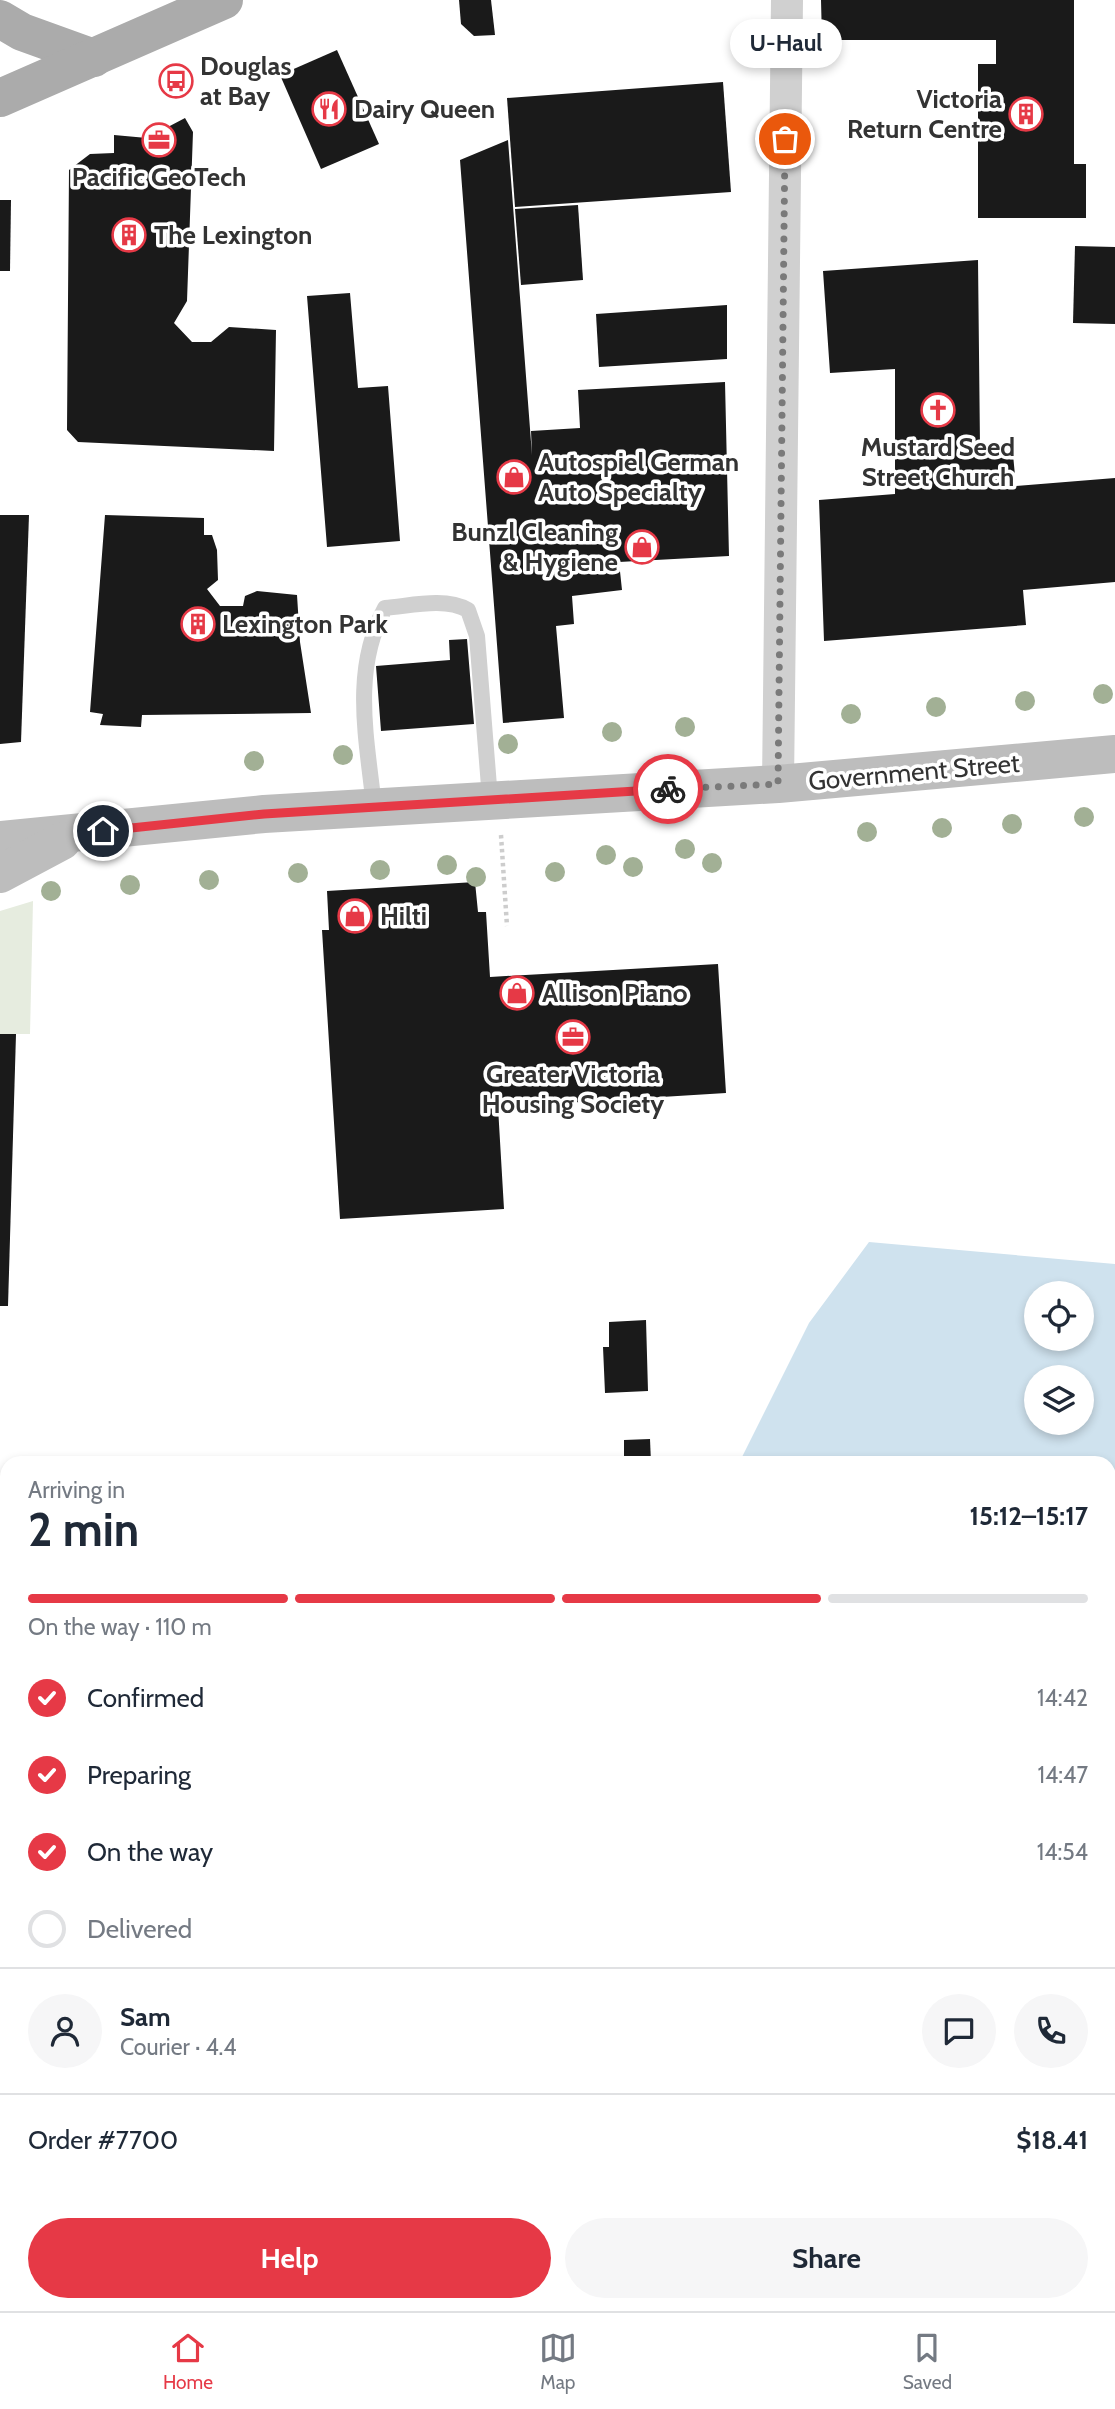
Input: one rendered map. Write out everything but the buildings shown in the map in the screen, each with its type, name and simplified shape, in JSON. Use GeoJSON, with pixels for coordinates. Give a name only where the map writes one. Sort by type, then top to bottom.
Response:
{"type":"FeatureCollection","features":[{"type":"Feature","properties":{"kind":"main road"},"geometry":{"type":"LineString","coordinates":[[0,98],[224,0]]}},
{"type":"Feature","properties":{"kind":"main road"},"geometry":{"type":"LineString","coordinates":[[0,19],[22,32],[94,58]]}},
{"type":"Feature","properties":{"kind":"main road","name":"Government Street"},"geometry":{"type":"LineString","coordinates":[[0,840],[264,814],[778,784],[1115,754]]}},
{"type":"Feature","properties":{"kind":"main road"},"geometry":{"type":"LineString","coordinates":[[0,874],[76,834]]}},
{"type":"Feature","properties":{"kind":"street"},"geometry":{"type":"LineString","coordinates":[[778,784],[787,0]]}},
{"type":"Feature","properties":{"kind":"lane"},"geometry":{"type":"LineString","coordinates":[[373,807],[362,693],[368,648],[385,608],[443,603],[457,604],[468,610],[475,628],[490,799]]}},
{"type":"Feature","properties":{"kind":"path"},"geometry":{"type":"LineString","coordinates":[[503,867],[508,926]]}},
{"type":"Feature","properties":{"kind":"shaded area"},"geometry":{"type":"Polygon","coordinates":[[[33,901],[30,1034],[0,1034],[0,911],[33,901]]]}},
{"type":"Feature","properties":{"kind":"water"},"geometry":{"type":"Polygon","coordinates":[[[869,1242],[1115,1264],[1115,1456],[742,1456],[809,1323],[869,1242]]]}},
{"type":"Feature","properties":{"kind":"way so far"},"geometry":{"type":"LineString","coordinates":[[668,789],[778,784],[785,139]]}},
{"type":"Feature","properties":{"kind":"place","name":"Douglas at Bay"},"geometry":{"type":"Point","coordinates":[176,81]}},
{"type":"Feature","properties":{"kind":"place","name":"Dairy Queen"},"geometry":{"type":"Point","coordinates":[329,109]}},
{"type":"Feature","properties":{"kind":"place","name":"Victoria Return Centre"},"geometry":{"type":"Point","coordinates":[1026,114]}},
{"type":"Feature","properties":{"kind":"place","name":"U-Haul"},"geometry":{"type":"Point","coordinates":[785,139]}},
{"type":"Feature","properties":{"kind":"place","name":"Pacific GeoTech"},"geometry":{"type":"Point","coordinates":[159,140]}},
{"type":"Feature","properties":{"kind":"place","name":"The Lexington"},"geometry":{"type":"Point","coordinates":[129,235]}},
{"type":"Feature","properties":{"kind":"place","name":"Mustard Seed Street Church"},"geometry":{"type":"Point","coordinates":[938,410]}},
{"type":"Feature","properties":{"kind":"place","name":"Autospiel German Auto Specialty"},"geometry":{"type":"Point","coordinates":[514,477]}},
{"type":"Feature","properties":{"kind":"place","name":"Bunzl Cleaning & Hygiene"},"geometry":{"type":"Point","coordinates":[642,547]}},
{"type":"Feature","properties":{"kind":"place","name":"Lexington Park"},"geometry":{"type":"Point","coordinates":[198,624]}},
{"type":"Feature","properties":{"kind":"place","name":"Hilti"},"geometry":{"type":"Point","coordinates":[355,916]}},
{"type":"Feature","properties":{"kind":"place","name":"Allison Piano"},"geometry":{"type":"Point","coordinates":[517,993]}},
{"type":"Feature","properties":{"kind":"place","name":"Greater Victoria Housing Society"},"geometry":{"type":"Point","coordinates":[573,1037]}},
{"type":"Feature","properties":{"kind":"route"},"geometry":{"type":"LineString","coordinates":[[103,831],[264,814],[668,789]]}}]}
